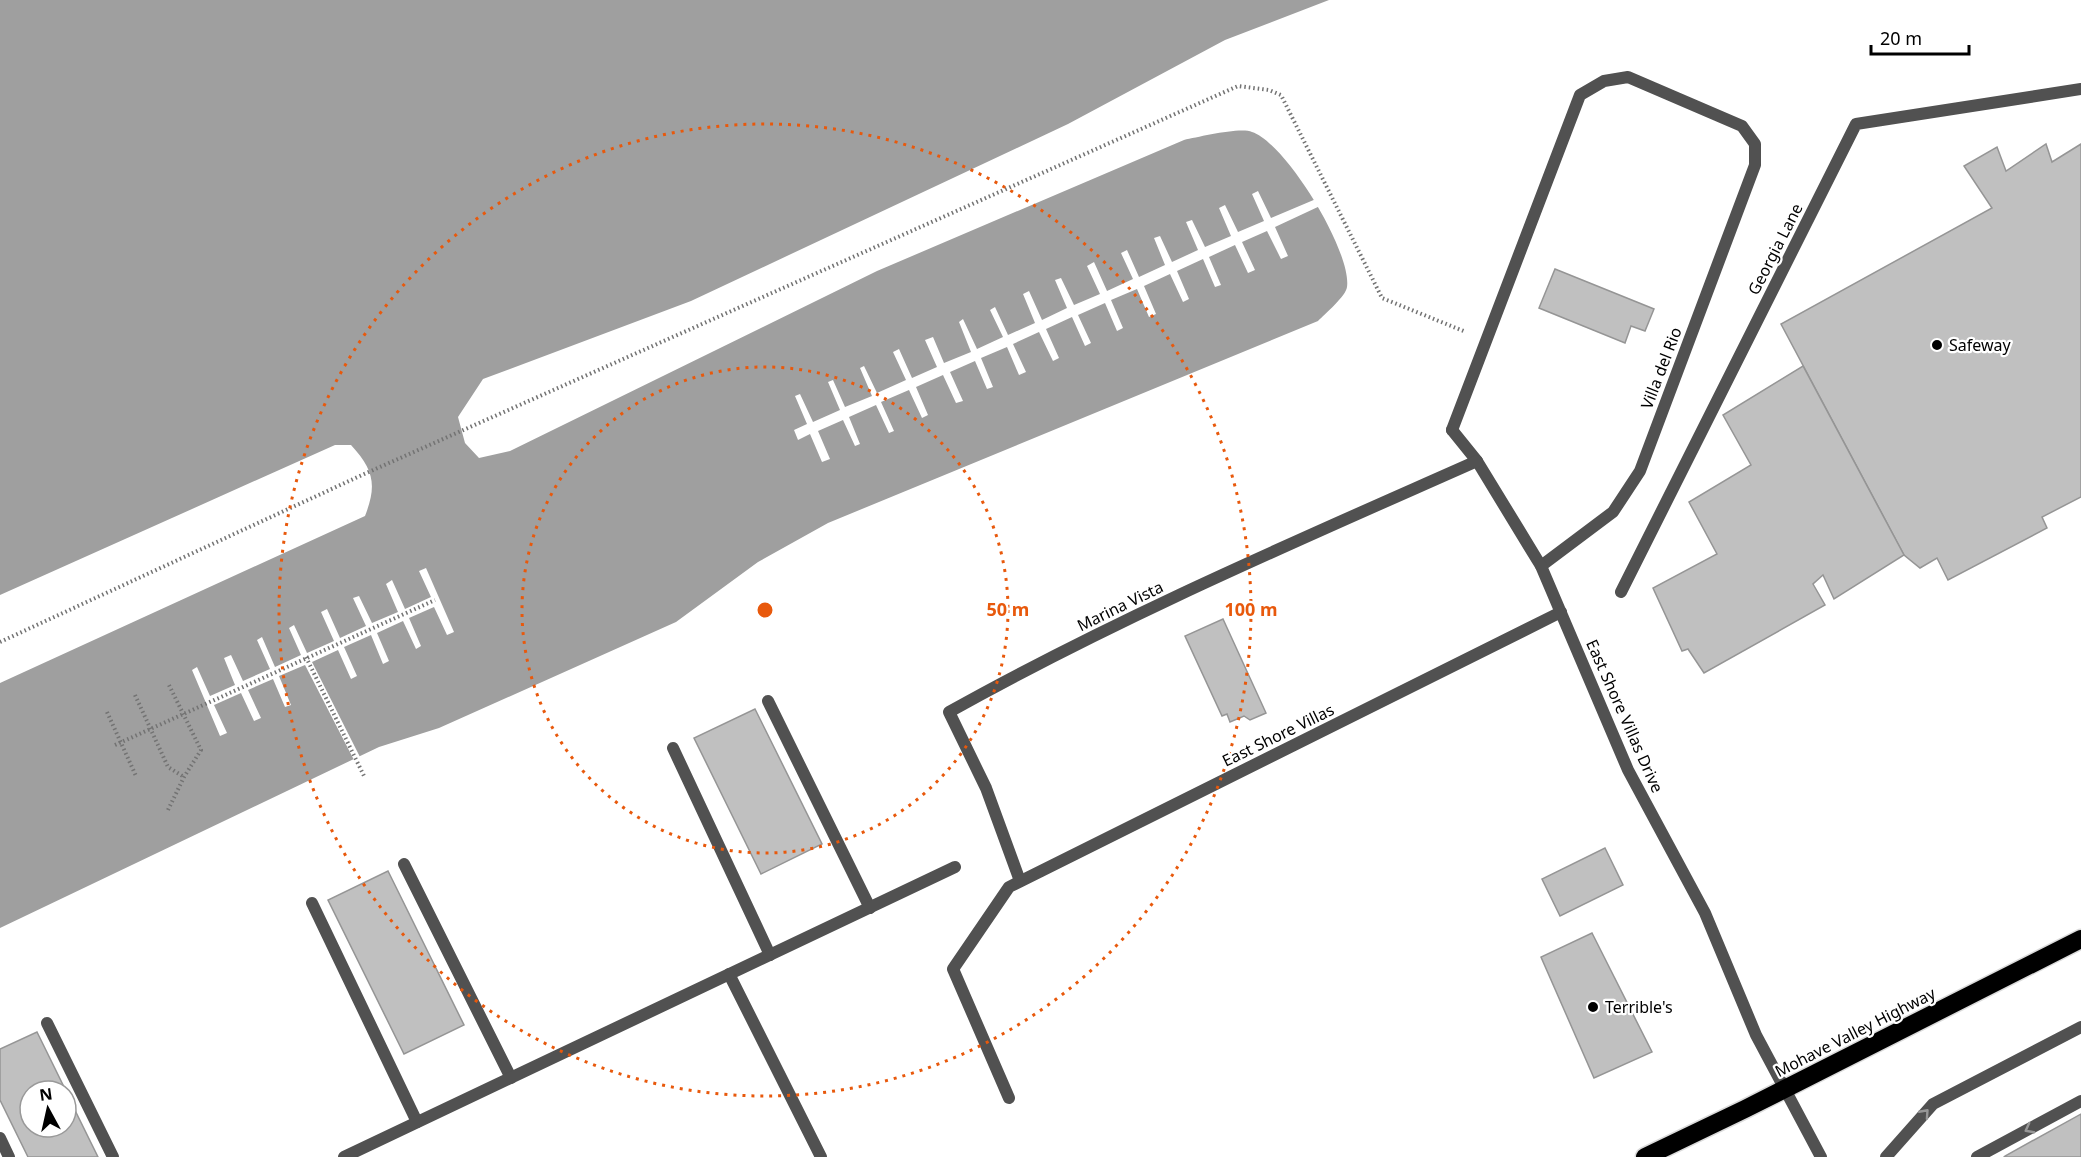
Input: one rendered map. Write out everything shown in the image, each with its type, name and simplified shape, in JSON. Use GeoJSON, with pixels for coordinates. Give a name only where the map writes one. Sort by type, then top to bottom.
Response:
{"type":"FeatureCollection","features":[{"type":"Feature","properties":{"kind":"highway","name":"Mohave Valley Highway"},"geometry":{"type":"LineString","coordinates":[[1645,1157],[2081,939]]}},
{"type":"Feature","properties":{"kind":"street","name":"Villa del Rio"},"geometry":{"type":"LineString","coordinates":[[1487,340],[1580,95],[1604,81],[1628,77],[1742,126],[1755,144],[1755,165],[1640,471],[1613,512],[1541,566]]}},
{"type":"Feature","properties":{"kind":"street","name":"Georgia Lane"},"geometry":{"type":"LineString","coordinates":[[1621,592],[1856,124],[2081,89]]}},
{"type":"Feature","properties":{"kind":"street","name":"East Shore Villas Drive"},"geometry":{"type":"LineString","coordinates":[[1487,340],[1452,430],[1477,461],[1541,566],[1628,770],[1706,913],[1756,1035],[1821,1157]]}},
{"type":"Feature","properties":{"kind":"street","name":"Marina Vista"},"geometry":{"type":"LineString","coordinates":[[1014,884],[986,788],[949,712],[1020,672],[1239,567],[1477,461]]}},
{"type":"Feature","properties":{"kind":"street","name":"East Shore Villas"},"geometry":{"type":"LineString","coordinates":[[1014,884],[1561,612]]}},
{"type":"Feature","properties":{"kind":"street"},"geometry":{"type":"LineString","coordinates":[[768,701],[870,908]]}},
{"type":"Feature","properties":{"kind":"street"},"geometry":{"type":"LineString","coordinates":[[673,748],[770,955]]}},
{"type":"Feature","properties":{"kind":"street"},"geometry":{"type":"LineString","coordinates":[[404,864],[511,1078]]}},
{"type":"Feature","properties":{"kind":"street"},"geometry":{"type":"LineString","coordinates":[[344,1157],[360,1154],[417,1122],[955,867]]}},
{"type":"Feature","properties":{"kind":"street"},"geometry":{"type":"LineString","coordinates":[[1009,1098],[953,969],[1014,884]]}},
{"type":"Feature","properties":{"kind":"street"},"geometry":{"type":"LineString","coordinates":[[312,903],[417,1122]]}},
{"type":"Feature","properties":{"kind":"street"},"geometry":{"type":"LineString","coordinates":[[729,974],[821,1157]]}},
{"type":"Feature","properties":{"kind":"street"},"geometry":{"type":"LineString","coordinates":[[47,1023],[113,1157]]}},
{"type":"Feature","properties":{"kind":"street"},"geometry":{"type":"LineString","coordinates":[[1886,1157],[1933,1104],[2081,1027]]}},
{"type":"Feature","properties":{"kind":"street"},"geometry":{"type":"LineString","coordinates":[[1977,1157],[2081,1101]]}},
{"type":"Feature","properties":{"kind":"street"},"geometry":{"type":"LineString","coordinates":[[0,1138],[9,1157]]}},
{"type":"Feature","properties":{"kind":"path"},"geometry":{"type":"LineString","coordinates":[[0,642],[362,475],[1238,86],[1269,90],[1281,95],[1382,298],[1487,340]]}},
{"type":"Feature","properties":{"kind":"path"},"geometry":{"type":"LineString","coordinates":[[118,744],[435,600]]}},
{"type":"Feature","properties":{"kind":"path"},"geometry":{"type":"LineString","coordinates":[[306,657],[365,778]]}},
{"type":"Feature","properties":{"kind":"path"},"geometry":{"type":"LineString","coordinates":[[168,683],[201,750],[184,777],[168,810]]}},
{"type":"Feature","properties":{"kind":"path"},"geometry":{"type":"LineString","coordinates":[[135,695],[168,766],[184,777]]}},
{"type":"Feature","properties":{"kind":"path"},"geometry":{"type":"LineString","coordinates":[[107,712],[118,744],[136,776]]}},
{"type":"Feature","properties":{"kind":"shaded area"},"geometry":{"type":"Polygon","coordinates":[[[0,0],[1329,0],[1225,40],[1068,124],[691,301],[483,379],[458,417],[465,443],[479,458],[510,451],[877,271],[1184,140],[1209,135],[1238,131],[1252,132],[1266,140],[1282,156],[1314,200],[1328,225],[1346,271],[1347,287],[1339,300],[1318,321],[828,523],[758,562],[676,622],[439,728],[379,747],[0,928],[0,683],[365,516],[372,487],[369,470],[359,454],[351,445],[335,445],[0,595],[0,0]]]}},
{"type":"Feature","properties":{"kind":"pier"},"geometry":{"type":"Polygon","coordinates":[[[1258,191],[1271,218],[1316,199],[1320,206],[1275,227],[1288,256],[1281,259],[1267,231],[1242,242],[1255,270],[1248,273],[1235,245],[1209,257],[1221,285],[1215,287],[1203,259],[1177,271],[1189,299],[1183,302],[1170,274],[1144,286],[1156,314],[1149,317],[1137,289],[1111,300],[1123,328],[1117,331],[1105,303],[1078,315],[1091,343],[1085,346],[1072,317],[1046,329],[1059,358],[1053,361],[1039,332],[1013,344],[1026,372],[1019,375],[1007,347],[981,358],[993,387],[987,389],[975,361],[950,372],[963,401],[956,403],[943,375],[916,387],[928,415],[922,418],[909,390],[881,402],[894,431],[889,433],[876,405],[849,417],[860,444],[855,446],[843,420],[818,431],[830,459],[822,462],[810,434],[798,440],[794,430],[807,424],[795,396],[800,394],[813,422],[840,410],[828,382],[833,380],[845,407],[872,396],[860,368],[864,366],[877,393],[906,380],[893,352],[899,349],[912,378],[937,367],[925,340],[933,337],[944,363],[971,352],[959,322],[963,319],[977,349],[1003,337],[990,310],[995,307],[1008,335],[1035,323],[1023,294],[1029,291],[1042,320],[1067,308],[1055,280],[1061,278],[1074,305],[1100,294],[1087,266],[1094,262],[1107,291],[1133,279],[1121,253],[1127,250],[1139,277],[1165,265],[1154,238],[1160,236],[1172,262],[1198,250],[1186,222],[1192,220],[1205,247],[1231,236],[1219,208],[1225,205],[1238,232],[1264,221],[1252,194],[1258,191]]]}},
{"type":"Feature","properties":{"kind":"pier"},"geometry":{"type":"Polygon","coordinates":[[[426,568],[454,632],[447,635],[434,607],[409,618],[421,646],[416,649],[403,621],[377,633],[389,661],[383,664],[371,635],[344,647],[357,676],[351,679],[338,650],[312,662],[361,759],[355,762],[305,665],[279,676],[291,705],[285,707],[273,679],[248,690],[261,718],[254,721],[241,693],[214,705],[227,733],[220,736],[192,670],[197,667],[210,696],[235,685],[224,658],[231,655],[243,681],[270,669],[257,640],[262,637],[275,667],[301,655],[289,628],[294,625],[307,653],[334,641],[321,612],[327,609],[340,638],[366,626],[353,598],[359,596],[372,623],[398,612],[386,584],[392,580],[405,609],[431,597],[419,571],[426,568]]]}},
{"type":"Feature","properties":{"kind":"building","name":"Safeway"},"geometry":{"type":"Polygon","coordinates":[[[2046,144],[2052,162],[2081,144],[2081,497],[2042,517],[2047,528],[1948,580],[1937,558],[1920,568],[1904,555],[1781,324],[1992,208],[1964,166],[1997,147],[2006,171],[2046,144]]]}},
{"type":"Feature","properties":{"kind":"building"},"geometry":{"type":"Polygon","coordinates":[[[1555,269],[1654,309],[1645,331],[1631,326],[1625,343],[1539,308],[1555,269]]]}},
{"type":"Feature","properties":{"kind":"building"},"geometry":{"type":"Polygon","coordinates":[[[1803,366],[1904,555],[1834,599],[1823,575],[1813,584],[1825,605],[1704,673],[1688,649],[1682,651],[1653,588],[1717,554],[1689,502],[1751,465],[1723,415],[1803,366]]]}},
{"type":"Feature","properties":{"kind":"building"},"geometry":{"type":"Polygon","coordinates":[[[1223,619],[1266,713],[1250,720],[1244,716],[1230,722],[1227,714],[1222,716],[1185,636],[1223,619]]]}},
{"type":"Feature","properties":{"kind":"building"},"geometry":{"type":"Polygon","coordinates":[[[755,709],[822,844],[761,874],[694,738],[755,709]]]}},
{"type":"Feature","properties":{"kind":"building"},"geometry":{"type":"Polygon","coordinates":[[[1605,848],[1623,885],[1560,916],[1542,879],[1605,848]]]}},
{"type":"Feature","properties":{"kind":"building"},"geometry":{"type":"Polygon","coordinates":[[[388,871],[464,1025],[404,1054],[328,900],[388,871]]]}},
{"type":"Feature","properties":{"kind":"building"},"geometry":{"type":"Polygon","coordinates":[[[1592,933],[1652,1052],[1594,1078],[1541,957],[1592,933]]]}},
{"type":"Feature","properties":{"kind":"building"},"geometry":{"type":"Polygon","coordinates":[[[37,1032],[60,1079],[18,1079],[18,1137],[0,1100],[0,1049],[37,1032]]]}},
{"type":"Feature","properties":{"kind":"building"},"geometry":{"type":"Polygon","coordinates":[[[2081,1114],[2081,1157],[2004,1157],[2005,1156],[2081,1114]]]}},
{"type":"Feature","properties":{"kind":"building"},"geometry":{"type":"Polygon","coordinates":[[[78,1116],[98,1157],[28,1157],[19,1139],[78,1139],[78,1116]]]}},
{"type":"Feature","properties":{"kind":"place","name":"Safeway"},"geometry":{"type":"Point","coordinates":[1937,345]}},
{"type":"Feature","properties":{"kind":"place","name":"Terrible's"},"geometry":{"type":"Point","coordinates":[1593,1007]}}]}
